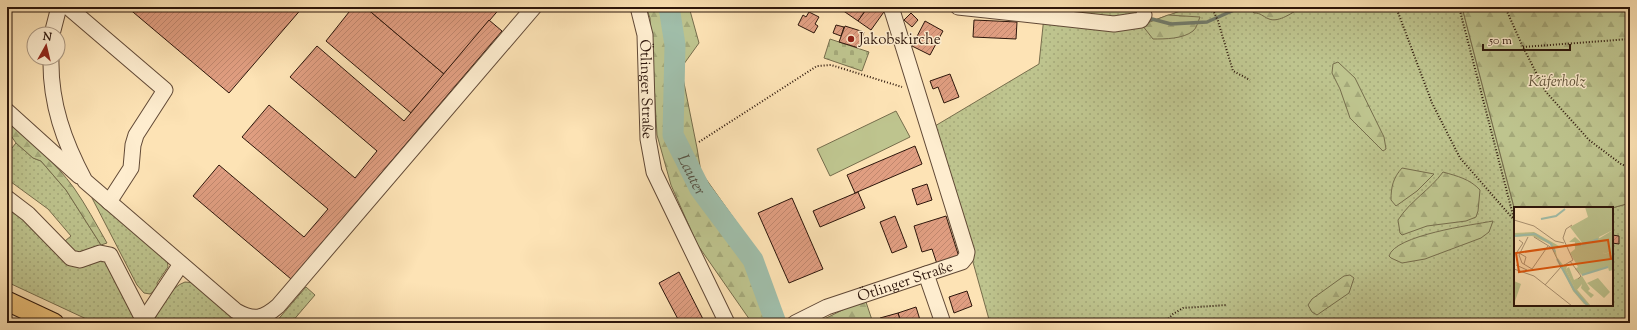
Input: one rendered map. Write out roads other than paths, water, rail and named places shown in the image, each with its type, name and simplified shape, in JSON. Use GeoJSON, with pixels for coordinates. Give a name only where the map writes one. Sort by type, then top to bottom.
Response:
{"type":"FeatureCollection","features":[{"type":"Feature","properties":{"kind":"main road"},"geometry":{"type":"LineString","coordinates":[[7,301],[54,323]]}},
{"type":"Feature","properties":{"kind":"street"},"geometry":{"type":"LineString","coordinates":[[54,26],[59,7]]}},
{"type":"Feature","properties":{"kind":"street"},"geometry":{"type":"LineString","coordinates":[[68,7],[165,90],[136,135],[133,145],[131,168],[109,202]]}},
{"type":"Feature","properties":{"kind":"street"},"geometry":{"type":"LineString","coordinates":[[7,111],[109,202],[236,311],[252,318],[268,314],[278,306],[534,7]]}},
{"type":"Feature","properties":{"kind":"street","name":"Ötlinger Straße"},"geometry":{"type":"LineString","coordinates":[[638,7],[645,35],[648,140],[654,172],[727,323]]}},
{"type":"Feature","properties":{"kind":"street","name":"Ötlinger Straße"},"geometry":{"type":"LineString","coordinates":[[795,323],[827,307],[962,262],[966,257],[967,252],[891,7]]}},
{"type":"Feature","properties":{"kind":"street"},"geometry":{"type":"LineString","coordinates":[[958,7],[1114,24],[1141,20],[1144,14]]}},
{"type":"Feature","properties":{"kind":"street"},"geometry":{"type":"LineString","coordinates":[[51,66],[50,81],[58,119],[70,152],[85,181]]}},
{"type":"Feature","properties":{"kind":"street"},"geometry":{"type":"LineString","coordinates":[[7,198],[28,214],[71,258],[80,260],[100,253],[110,255],[143,322]]}},
{"type":"Feature","properties":{"kind":"street"},"geometry":{"type":"LineString","coordinates":[[143,322],[182,264]]}},
{"type":"Feature","properties":{"kind":"street"},"geometry":{"type":"LineString","coordinates":[[926,274],[943,323]]}},
{"type":"Feature","properties":{"kind":"waterway","name":"Lauter"},"geometry":{"type":"LineString","coordinates":[[669,7],[675,45],[673,135],[700,189],[753,260],[776,323]]}},
{"type":"Feature","properties":{"kind":"waterway"},"geometry":{"type":"LineString","coordinates":[[1146,21],[1152,19],[1171,24],[1207,22],[1241,7]]}},
{"type":"Feature","properties":{"kind":"place","name":"Jakobskirche"},"geometry":{"type":"Point","coordinates":[851,39]}},
{"type":"Feature","properties":{"kind":"park label","name":"Käferholz"},"geometry":{"type":"Point","coordinates":[1557,81]}}]}
